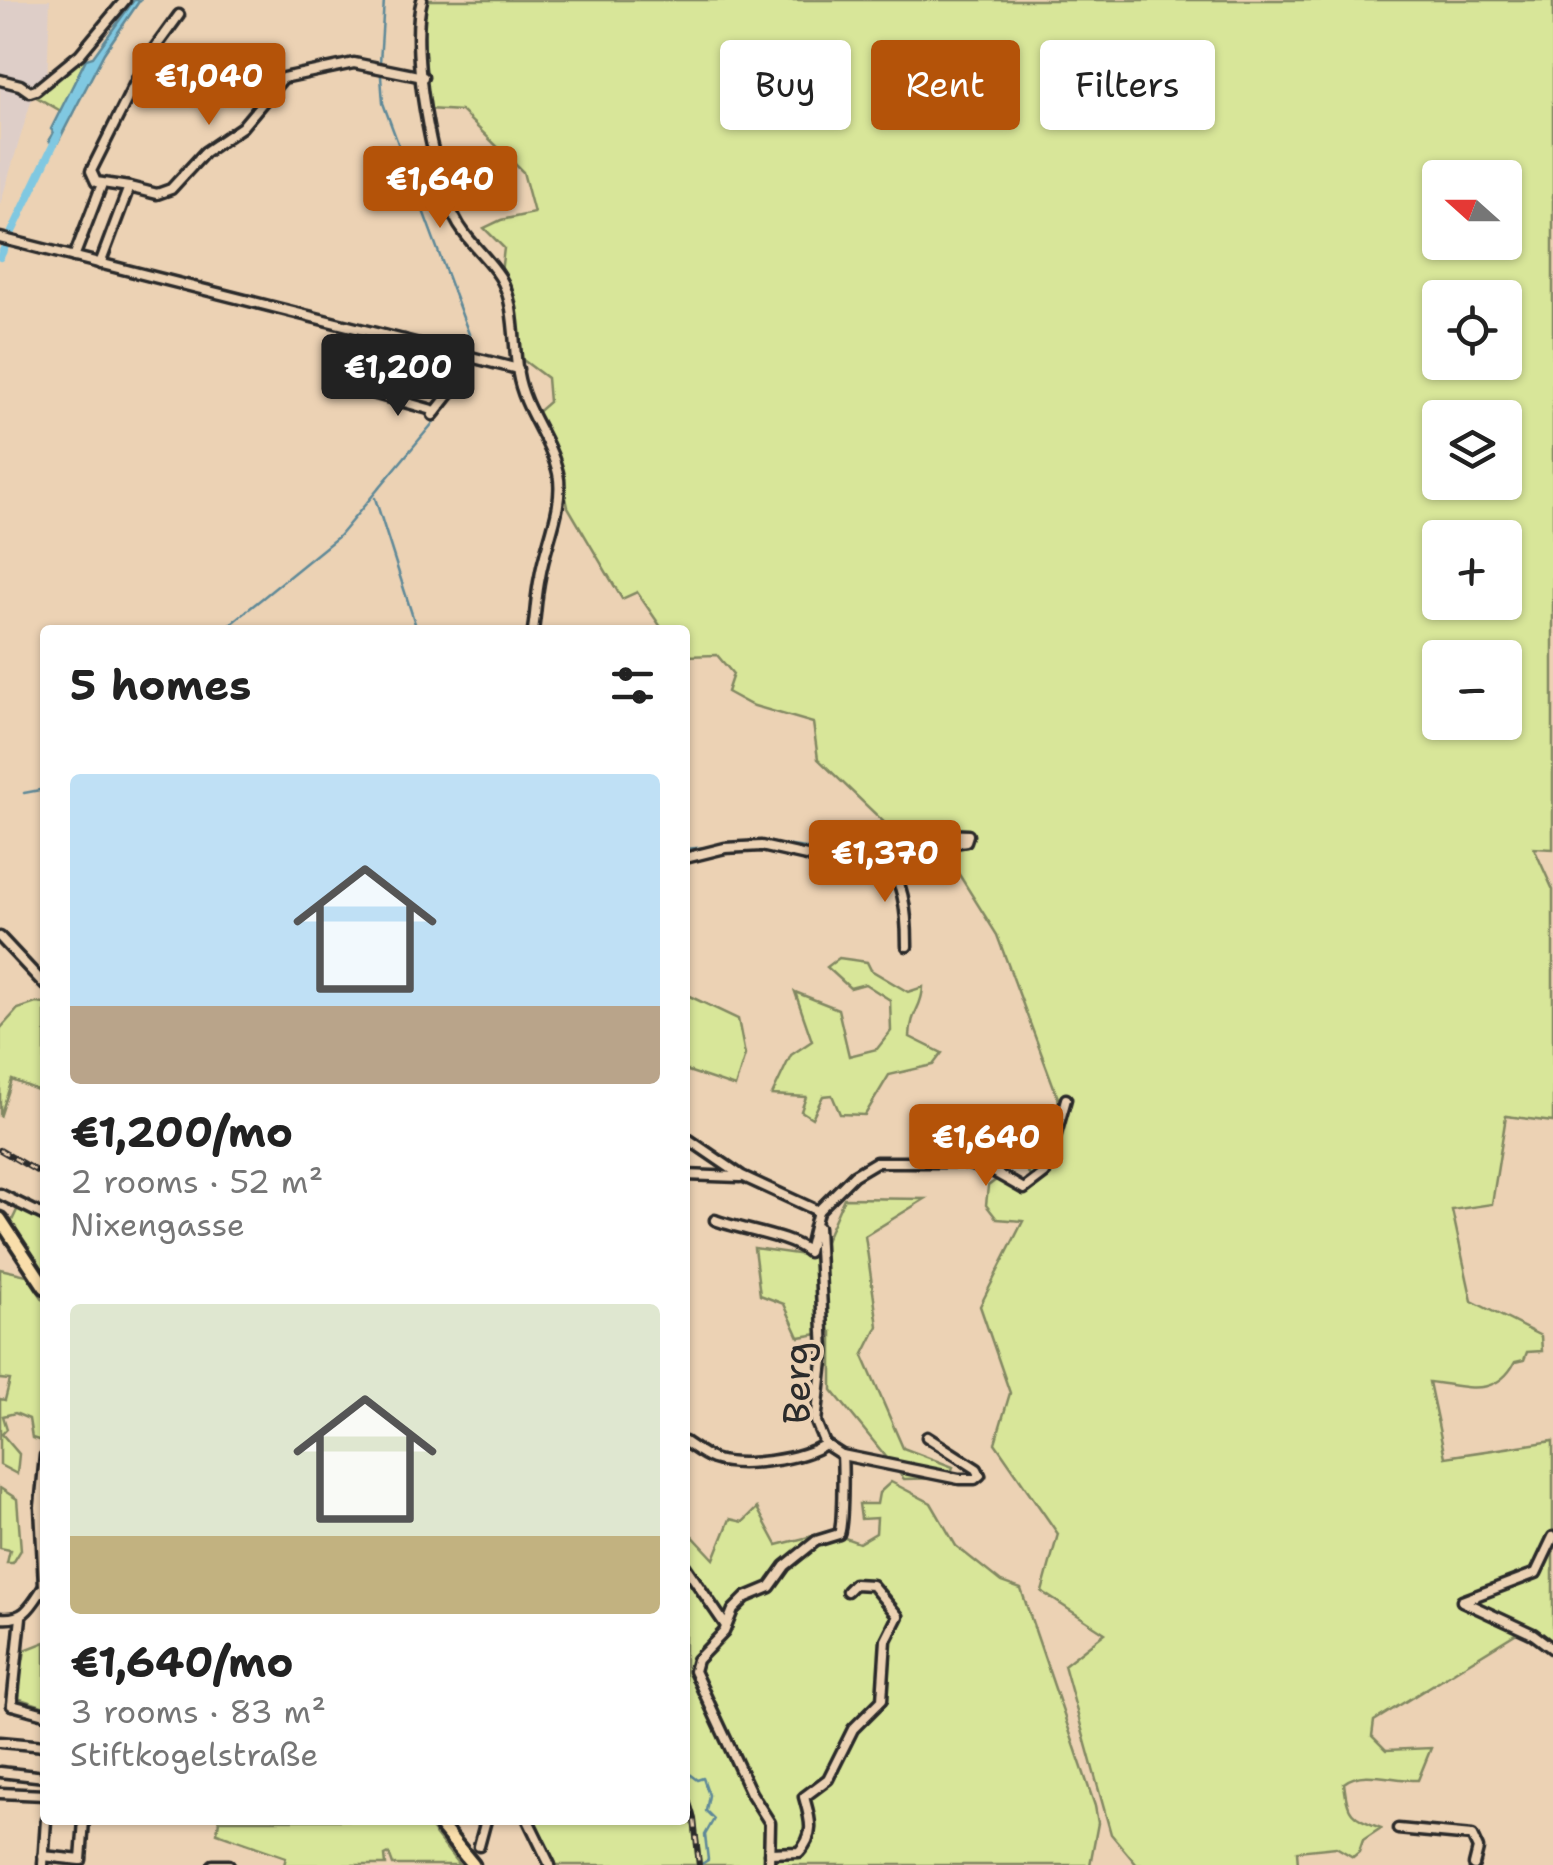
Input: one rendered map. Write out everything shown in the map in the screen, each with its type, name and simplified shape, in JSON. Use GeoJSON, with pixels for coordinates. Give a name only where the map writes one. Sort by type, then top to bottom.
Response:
{"type":"FeatureCollection","features":[{"type":"Feature","properties":{"kind":"main road"},"geometry":{"type":"LineString","coordinates":[[0,1219],[40,1279]]}},
{"type":"Feature","properties":{"kind":"main road"},"geometry":{"type":"LineString","coordinates":[[440,1825],[473,1865]]}},
{"type":"Feature","properties":{"kind":"street"},"geometry":{"type":"LineString","coordinates":[[0,80],[30,92],[66,67],[125,0]]}},
{"type":"Feature","properties":{"kind":"street"},"geometry":{"type":"LineString","coordinates":[[422,0],[418,19],[426,118],[439,180],[468,242],[500,278],[532,420],[554,463],[560,489],[534,625]]}},
{"type":"Feature","properties":{"kind":"street"},"geometry":{"type":"LineString","coordinates":[[179,15],[146,59],[91,171],[93,181],[156,194],[172,189],[201,156],[242,127],[283,78],[348,63],[423,77]]}},
{"type":"Feature","properties":{"kind":"street"},"geometry":{"type":"LineString","coordinates":[[74,257],[102,184]]}},
{"type":"Feature","properties":{"kind":"street"},"geometry":{"type":"LineString","coordinates":[[100,264],[129,188]]}},
{"type":"Feature","properties":{"kind":"street"},"geometry":{"type":"LineString","coordinates":[[1,238],[518,369]]}},
{"type":"Feature","properties":{"kind":"street"},"geometry":{"type":"LineString","coordinates":[[404,340],[369,392],[434,413],[458,382],[467,358]]}},
{"type":"Feature","properties":{"kind":"street"},"geometry":{"type":"LineString","coordinates":[[690,857],[726,848],[761,846],[811,857],[876,854],[924,844],[940,834],[968,835],[966,840],[942,845],[945,860]]}},
{"type":"Feature","properties":{"kind":"street"},"geometry":{"type":"LineString","coordinates":[[876,854],[885,859],[903,898],[907,946]]}},
{"type":"Feature","properties":{"kind":"street"},"geometry":{"type":"LineString","coordinates":[[0,938],[40,981]]}},
{"type":"Feature","properties":{"kind":"street"},"geometry":{"type":"LineString","coordinates":[[716,1220],[745,1232],[796,1242],[808,1252],[818,1211],[854,1175],[876,1162],[963,1162],[994,1172],[1024,1189],[1045,1173],[1066,1099]]}},
{"type":"Feature","properties":{"kind":"street"},"geometry":{"type":"LineString","coordinates":[[690,1140],[742,1176],[818,1211]]}},
{"type":"Feature","properties":{"kind":"street"},"geometry":{"type":"LineString","coordinates":[[690,1175],[742,1176]]}},
{"type":"Feature","properties":{"kind":"street"},"geometry":{"type":"LineString","coordinates":[[0,1194],[40,1214]]}},
{"type":"Feature","properties":{"kind":"street","name":"Berg"},"geometry":{"type":"LineString","coordinates":[[818,1211],[824,1334],[816,1422],[825,1444],[842,1456],[959,1478],[975,1479],[980,1475],[972,1465],[927,1437]]}},
{"type":"Feature","properties":{"kind":"street"},"geometry":{"type":"LineString","coordinates":[[690,1445],[708,1457],[727,1462],[801,1457],[825,1444]]}},
{"type":"Feature","properties":{"kind":"street"},"geometry":{"type":"LineString","coordinates":[[769,1865],[770,1823],[750,1794],[694,1671],[697,1660],[746,1597],[770,1587],[785,1566],[816,1541],[839,1534],[844,1516],[839,1494],[842,1456]]}},
{"type":"Feature","properties":{"kind":"street"},"geometry":{"type":"LineString","coordinates":[[1553,1537],[1536,1572],[1462,1600],[1533,1634],[1553,1650]]}},
{"type":"Feature","properties":{"kind":"street"},"geometry":{"type":"LineString","coordinates":[[690,1573],[726,1626]]}},
{"type":"Feature","properties":{"kind":"street"},"geometry":{"type":"LineString","coordinates":[[769,1853],[799,1852],[804,1848],[812,1830],[804,1798],[828,1779],[853,1729],[882,1700],[886,1640],[898,1616],[872,1586],[854,1584],[847,1591]]}},
{"type":"Feature","properties":{"kind":"street"},"geometry":{"type":"LineString","coordinates":[[12,1704],[21,1617],[40,1592]]}},
{"type":"Feature","properties":{"kind":"street"},"geometry":{"type":"LineString","coordinates":[[0,1618],[21,1617]]}},
{"type":"Feature","properties":{"kind":"street"},"geometry":{"type":"LineString","coordinates":[[0,1709],[12,1704],[40,1712]]}},
{"type":"Feature","properties":{"kind":"street"},"geometry":{"type":"LineString","coordinates":[[0,1742],[40,1746]]}},
{"type":"Feature","properties":{"kind":"street"},"geometry":{"type":"LineString","coordinates":[[0,1772],[40,1776]]}},
{"type":"Feature","properties":{"kind":"street"},"geometry":{"type":"LineString","coordinates":[[0,1793],[40,1796]]}},
{"type":"Feature","properties":{"kind":"street"},"geometry":{"type":"LineString","coordinates":[[46,1825],[43,1860],[81,1860],[84,1825]]}},
{"type":"Feature","properties":{"kind":"street"},"geometry":{"type":"LineString","coordinates":[[479,1846],[485,1825]]}},
{"type":"Feature","properties":{"kind":"street"},"geometry":{"type":"LineString","coordinates":[[530,1825],[550,1865]]}},
{"type":"Feature","properties":{"kind":"street"},"geometry":{"type":"LineString","coordinates":[[1398,1829],[1472,1836],[1478,1850],[1474,1865]]}},
{"type":"Feature","properties":{"kind":"street"},"geometry":{"type":"LineString","coordinates":[[213,1865],[229,1865]]}},
{"type":"Feature","properties":{"kind":"shaded area"},"geometry":{"type":"Polygon","coordinates":[[[0,0],[50,0],[47,85],[33,95],[0,205],[0,0]]]}},
{"type":"Feature","properties":{"kind":"green space"},"geometry":{"type":"Polygon","coordinates":[[[426,0],[1553,0],[1553,849],[1534,848],[1553,890],[1553,1122],[1506,1116],[1492,1204],[1452,1210],[1472,1301],[1541,1336],[1542,1351],[1527,1352],[1524,1360],[1515,1362],[1498,1382],[1488,1386],[1429,1382],[1445,1457],[1553,1441],[1553,1654],[1520,1631],[1374,1721],[1372,1736],[1386,1750],[1431,1748],[1418,1780],[1360,1776],[1344,1783],[1353,1813],[1381,1828],[1363,1840],[1353,1857],[1336,1847],[1297,1851],[1298,1865],[1137,1865],[1111,1834],[1064,1665],[1105,1633],[1042,1592],[1058,1534],[995,1443],[1010,1393],[980,1306],[1023,1221],[997,1219],[986,1205],[988,1186],[1000,1177],[1023,1191],[1033,1184],[1026,1167],[1034,1155],[1021,1140],[1031,1125],[1059,1137],[1061,1106],[997,935],[950,860],[910,863],[886,854],[892,830],[818,759],[813,723],[751,705],[727,692],[733,674],[717,655],[690,656],[690,625],[660,625],[637,592],[622,599],[568,507],[562,479],[534,415],[549,402],[547,378],[519,357],[501,273],[504,248],[484,228],[534,213],[523,172],[461,111],[428,109],[423,18],[426,0]]]}},
{"type":"Feature","properties":{"kind":"green space"},"geometry":{"type":"Polygon","coordinates":[[[80,54],[86,59],[61,111],[33,95],[68,69],[80,54]]]}},
{"type":"Feature","properties":{"kind":"green space"},"geometry":{"type":"Polygon","coordinates":[[[839,958],[867,962],[871,970],[908,992],[923,987],[910,1037],[942,1053],[933,1065],[889,1075],[865,1115],[840,1114],[832,1095],[823,1096],[812,1118],[801,1111],[806,1097],[772,1095],[791,1055],[812,1041],[795,992],[838,1009],[849,1056],[877,1049],[891,1031],[890,1000],[865,984],[850,988],[827,967],[839,958]]]}},
{"type":"Feature","properties":{"kind":"green space"},"geometry":{"type":"Polygon","coordinates":[[[690,996],[738,1019],[745,1055],[735,1087],[690,1072],[690,996]]]}},
{"type":"Feature","properties":{"kind":"green space"},"geometry":{"type":"Polygon","coordinates":[[[40,1003],[40,1091],[12,1080],[0,1117],[0,1029],[18,1009],[40,1003]]]}},
{"type":"Feature","properties":{"kind":"green space"},"geometry":{"type":"Polygon","coordinates":[[[844,1198],[925,1199],[865,1236],[878,1326],[863,1356],[903,1448],[953,1467],[949,1478],[904,1479],[832,1390],[832,1332],[799,1337],[784,1304],[760,1295],[754,1248],[818,1257],[844,1198]]]}},
{"type":"Feature","properties":{"kind":"green space"},"geometry":{"type":"Polygon","coordinates":[[[19,1206],[40,1217],[40,1268],[10,1225],[19,1206]]]}},
{"type":"Feature","properties":{"kind":"green space"},"geometry":{"type":"Polygon","coordinates":[[[0,1269],[27,1275],[40,1294],[40,1440],[32,1438],[29,1419],[15,1413],[3,1416],[7,1429],[2,1434],[19,1454],[17,1474],[0,1465],[0,1399],[5,1400],[10,1380],[0,1379],[0,1269]]]}},
{"type":"Feature","properties":{"kind":"green space"},"geometry":{"type":"Polygon","coordinates":[[[891,1482],[931,1503],[956,1546],[1001,1582],[1021,1589],[1095,1806],[1098,1823],[1090,1865],[701,1865],[690,1801],[690,1533],[714,1559],[730,1519],[743,1522],[757,1508],[777,1545],[828,1532],[859,1543],[876,1533],[877,1518],[861,1519],[859,1504],[877,1504],[879,1493],[891,1482]]]}},
{"type":"Feature","properties":{"kind":"green space"},"geometry":{"type":"Polygon","coordinates":[[[0,1488],[17,1499],[21,1550],[13,1563],[7,1563],[10,1550],[0,1548],[0,1488]]]}},
{"type":"Feature","properties":{"kind":"green space"},"geometry":{"type":"Polygon","coordinates":[[[40,1644],[40,1705],[17,1698],[25,1650],[40,1644]]]}},
{"type":"Feature","properties":{"kind":"green space"},"geometry":{"type":"Polygon","coordinates":[[[690,1814],[697,1865],[553,1865],[533,1825],[690,1825],[690,1814]]]}},
{"type":"Feature","properties":{"kind":"green space"},"geometry":{"type":"Polygon","coordinates":[[[218,1825],[428,1825],[459,1865],[393,1865],[389,1854],[385,1856],[386,1865],[284,1865],[286,1857],[217,1833],[218,1825]]]}},
{"type":"Feature","properties":{"kind":"water"},"geometry":{"type":"Polygon","coordinates":[[[134,0],[140,0],[104,53],[57,144],[49,141],[54,133],[51,129],[86,59],[93,57],[134,0]]]}},
{"type":"Feature","properties":{"kind":"waterway"},"geometry":{"type":"LineString","coordinates":[[229,625],[339,536],[458,393],[471,360],[469,334],[383,103],[380,63],[384,0]]}},
{"type":"Feature","properties":{"kind":"waterway"},"geometry":{"type":"LineString","coordinates":[[0,257],[58,135]]}},
{"type":"Feature","properties":{"kind":"waterway"},"geometry":{"type":"LineString","coordinates":[[375,498],[415,625]]}},
{"type":"Feature","properties":{"kind":"waterway"},"geometry":{"type":"LineString","coordinates":[[24,793],[40,790]]}},
{"type":"Feature","properties":{"kind":"waterway"},"geometry":{"type":"LineString","coordinates":[[947,831],[965,830]]}},
{"type":"Feature","properties":{"kind":"waterway"},"geometry":{"type":"LineString","coordinates":[[690,849],[763,842],[827,851],[884,847],[939,832]]}},
{"type":"Feature","properties":{"kind":"waterway"},"geometry":{"type":"LineString","coordinates":[[690,1775],[697,1780],[703,1778],[709,1795],[706,1811],[714,1819],[705,1835],[708,1860],[700,1865]]}},
{"type":"Feature","properties":{"kind":"railway"},"geometry":{"type":"LineString","coordinates":[[0,1150],[40,1173]]}},
{"type":"Feature","properties":{"kind":"railway"},"geometry":{"type":"LineString","coordinates":[[690,1806],[699,1865]]}}]}
